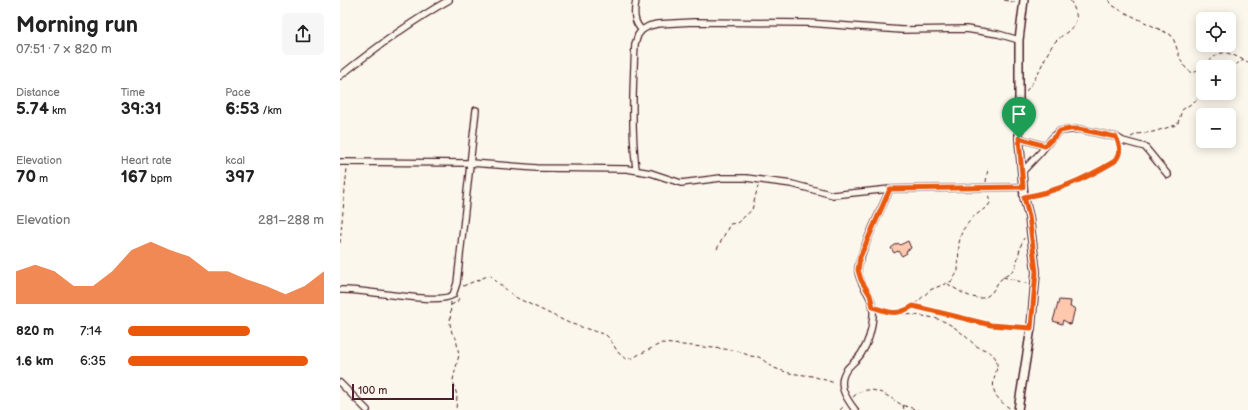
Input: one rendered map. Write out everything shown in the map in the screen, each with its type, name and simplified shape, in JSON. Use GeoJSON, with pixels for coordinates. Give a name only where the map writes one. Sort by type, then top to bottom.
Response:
{"type":"FeatureCollection","features":[{"type":"Feature","properties":{"kind":"street"},"geometry":{"type":"LineString","coordinates":[[340,76],[398,31],[449,0]]}},
{"type":"Feature","properties":{"kind":"street"},"geometry":{"type":"LineString","coordinates":[[636,0],[634,18],[635,23],[642,30]]}},
{"type":"Feature","properties":{"kind":"street"},"geometry":{"type":"LineString","coordinates":[[1018,410],[1031,328],[1036,272],[1031,229],[1024,197],[1019,138],[1019,40],[1024,2]]}},
{"type":"Feature","properties":{"kind":"street"},"geometry":{"type":"LineString","coordinates":[[636,169],[632,111],[635,44],[638,35],[642,30],[657,24],[808,23],[902,30],[966,29],[998,34],[1019,40]]}},
{"type":"Feature","properties":{"kind":"street"},"geometry":{"type":"LineString","coordinates":[[340,290],[353,290],[414,298],[445,298],[453,295],[457,283],[463,215],[471,163],[476,110]]}},
{"type":"Feature","properties":{"kind":"street"},"geometry":{"type":"LineString","coordinates":[[1022,172],[1060,131],[1079,129],[1116,137],[1123,141],[1145,147],[1168,175]]}},
{"type":"Feature","properties":{"kind":"street"},"geometry":{"type":"LineString","coordinates":[[1019,138],[1045,146]]}},
{"type":"Feature","properties":{"kind":"street"},"geometry":{"type":"LineString","coordinates":[[340,162],[471,163],[537,168],[636,169],[681,183],[728,177],[792,184],[833,195],[890,189],[1023,187]]}},
{"type":"Feature","properties":{"kind":"street"},"geometry":{"type":"LineString","coordinates":[[855,410],[849,402],[842,385],[843,377],[846,370],[860,355],[869,341],[873,307],[870,295],[861,280],[858,270],[860,257],[890,189]]}},
{"type":"Feature","properties":{"kind":"street"},"geometry":{"type":"LineString","coordinates":[[340,382],[367,410]]}},
{"type":"Feature","properties":{"kind":"path"},"geometry":{"type":"LineString","coordinates":[[1004,0],[1024,2]]}},
{"type":"Feature","properties":{"kind":"path"},"geometry":{"type":"LineString","coordinates":[[1020,97],[1034,82],[1056,41],[1071,28],[1076,21],[1070,0]]}},
{"type":"Feature","properties":{"kind":"path"},"geometry":{"type":"LineString","coordinates":[[1109,0],[1112,6],[1171,35],[1175,41],[1182,63],[1186,70],[1193,73],[1196,71]]}},
{"type":"Feature","properties":{"kind":"path"},"geometry":{"type":"LineString","coordinates":[[1210,60],[1215,55],[1220,53],[1232,54],[1248,62]]}},
{"type":"Feature","properties":{"kind":"path"},"geometry":{"type":"LineString","coordinates":[[1236,64],[1244,60]]}},
{"type":"Feature","properties":{"kind":"path"},"geometry":{"type":"LineString","coordinates":[[1123,141],[1137,134],[1153,132],[1176,125],[1182,110],[1197,100]]}},
{"type":"Feature","properties":{"kind":"path"},"geometry":{"type":"LineString","coordinates":[[1024,197],[1055,190],[1115,161],[1119,155],[1120,149],[1116,137]]}},
{"type":"Feature","properties":{"kind":"path"},"geometry":{"type":"LineString","coordinates":[[340,243],[348,161]]}},
{"type":"Feature","properties":{"kind":"path"},"geometry":{"type":"LineString","coordinates":[[896,313],[913,306],[930,290],[948,284],[958,273],[959,243],[962,231],[972,218],[986,208],[990,203],[987,188],[988,168]]}},
{"type":"Feature","properties":{"kind":"path"},"geometry":{"type":"LineString","coordinates":[[718,249],[730,224],[737,223],[752,210],[760,180]]}},
{"type":"Feature","properties":{"kind":"path"},"geometry":{"type":"LineString","coordinates":[[948,284],[968,295],[984,298],[991,293],[1003,277],[1014,269],[1020,247],[1031,229]]}},
{"type":"Feature","properties":{"kind":"path"},"geometry":{"type":"LineString","coordinates":[[461,289],[466,283],[490,275],[517,298],[569,323],[606,335],[611,339],[617,353],[627,359],[662,343],[738,351],[750,356],[761,358],[774,368],[782,371],[812,376],[842,385]]}},
{"type":"Feature","properties":{"kind":"path"},"geometry":{"type":"LineString","coordinates":[[1003,277],[1035,286]]}},
{"type":"Feature","properties":{"kind":"path"},"geometry":{"type":"LineString","coordinates":[[451,305],[457,302],[460,293]]}},
{"type":"Feature","properties":{"kind":"path"},"geometry":{"type":"LineString","coordinates":[[453,295],[451,305],[451,330],[456,338],[458,355],[453,380],[456,396],[456,410]]}},
{"type":"Feature","properties":{"kind":"path"},"geometry":{"type":"LineString","coordinates":[[913,306],[991,325],[1031,328]]}},
{"type":"Feature","properties":{"kind":"path"},"geometry":{"type":"LineString","coordinates":[[873,307],[896,313],[935,318],[946,322],[962,333],[976,346],[991,353],[996,360],[993,388],[995,394],[1000,402],[1013,410]]}},
{"type":"Feature","properties":{"kind":"path"},"geometry":{"type":"LineString","coordinates":[[849,402],[857,394],[867,390],[874,390],[890,396],[903,405],[918,410]]}},
{"type":"Feature","properties":{"kind":"path"},"geometry":{"type":"LineString","coordinates":[[903,405],[904,410]]}},
{"type":"Feature","properties":{"kind":"building"},"geometry":{"type":"Polygon","coordinates":[[[908,241],[911,248],[906,251],[907,253],[902,256],[898,251],[894,253],[891,248],[898,243],[900,245],[908,241]]]}},
{"type":"Feature","properties":{"kind":"building"},"geometry":{"type":"Polygon","coordinates":[[[1059,300],[1071,301],[1070,307],[1075,308],[1071,325],[1063,320],[1062,324],[1053,321],[1059,300]]]}},
{"type":"Feature","properties":{"kind":"route"},"geometry":{"type":"LineString","coordinates":[[1079,129],[1116,137],[1120,149],[1118,158],[1104,168],[1045,194],[1024,197],[1029,216],[1036,272],[1031,328],[991,325],[913,306],[896,313],[873,307],[870,295],[861,280],[858,270],[860,257],[890,189],[972,189],[1023,187],[1019,138],[1045,146],[1060,131],[1079,129]]}}]}
